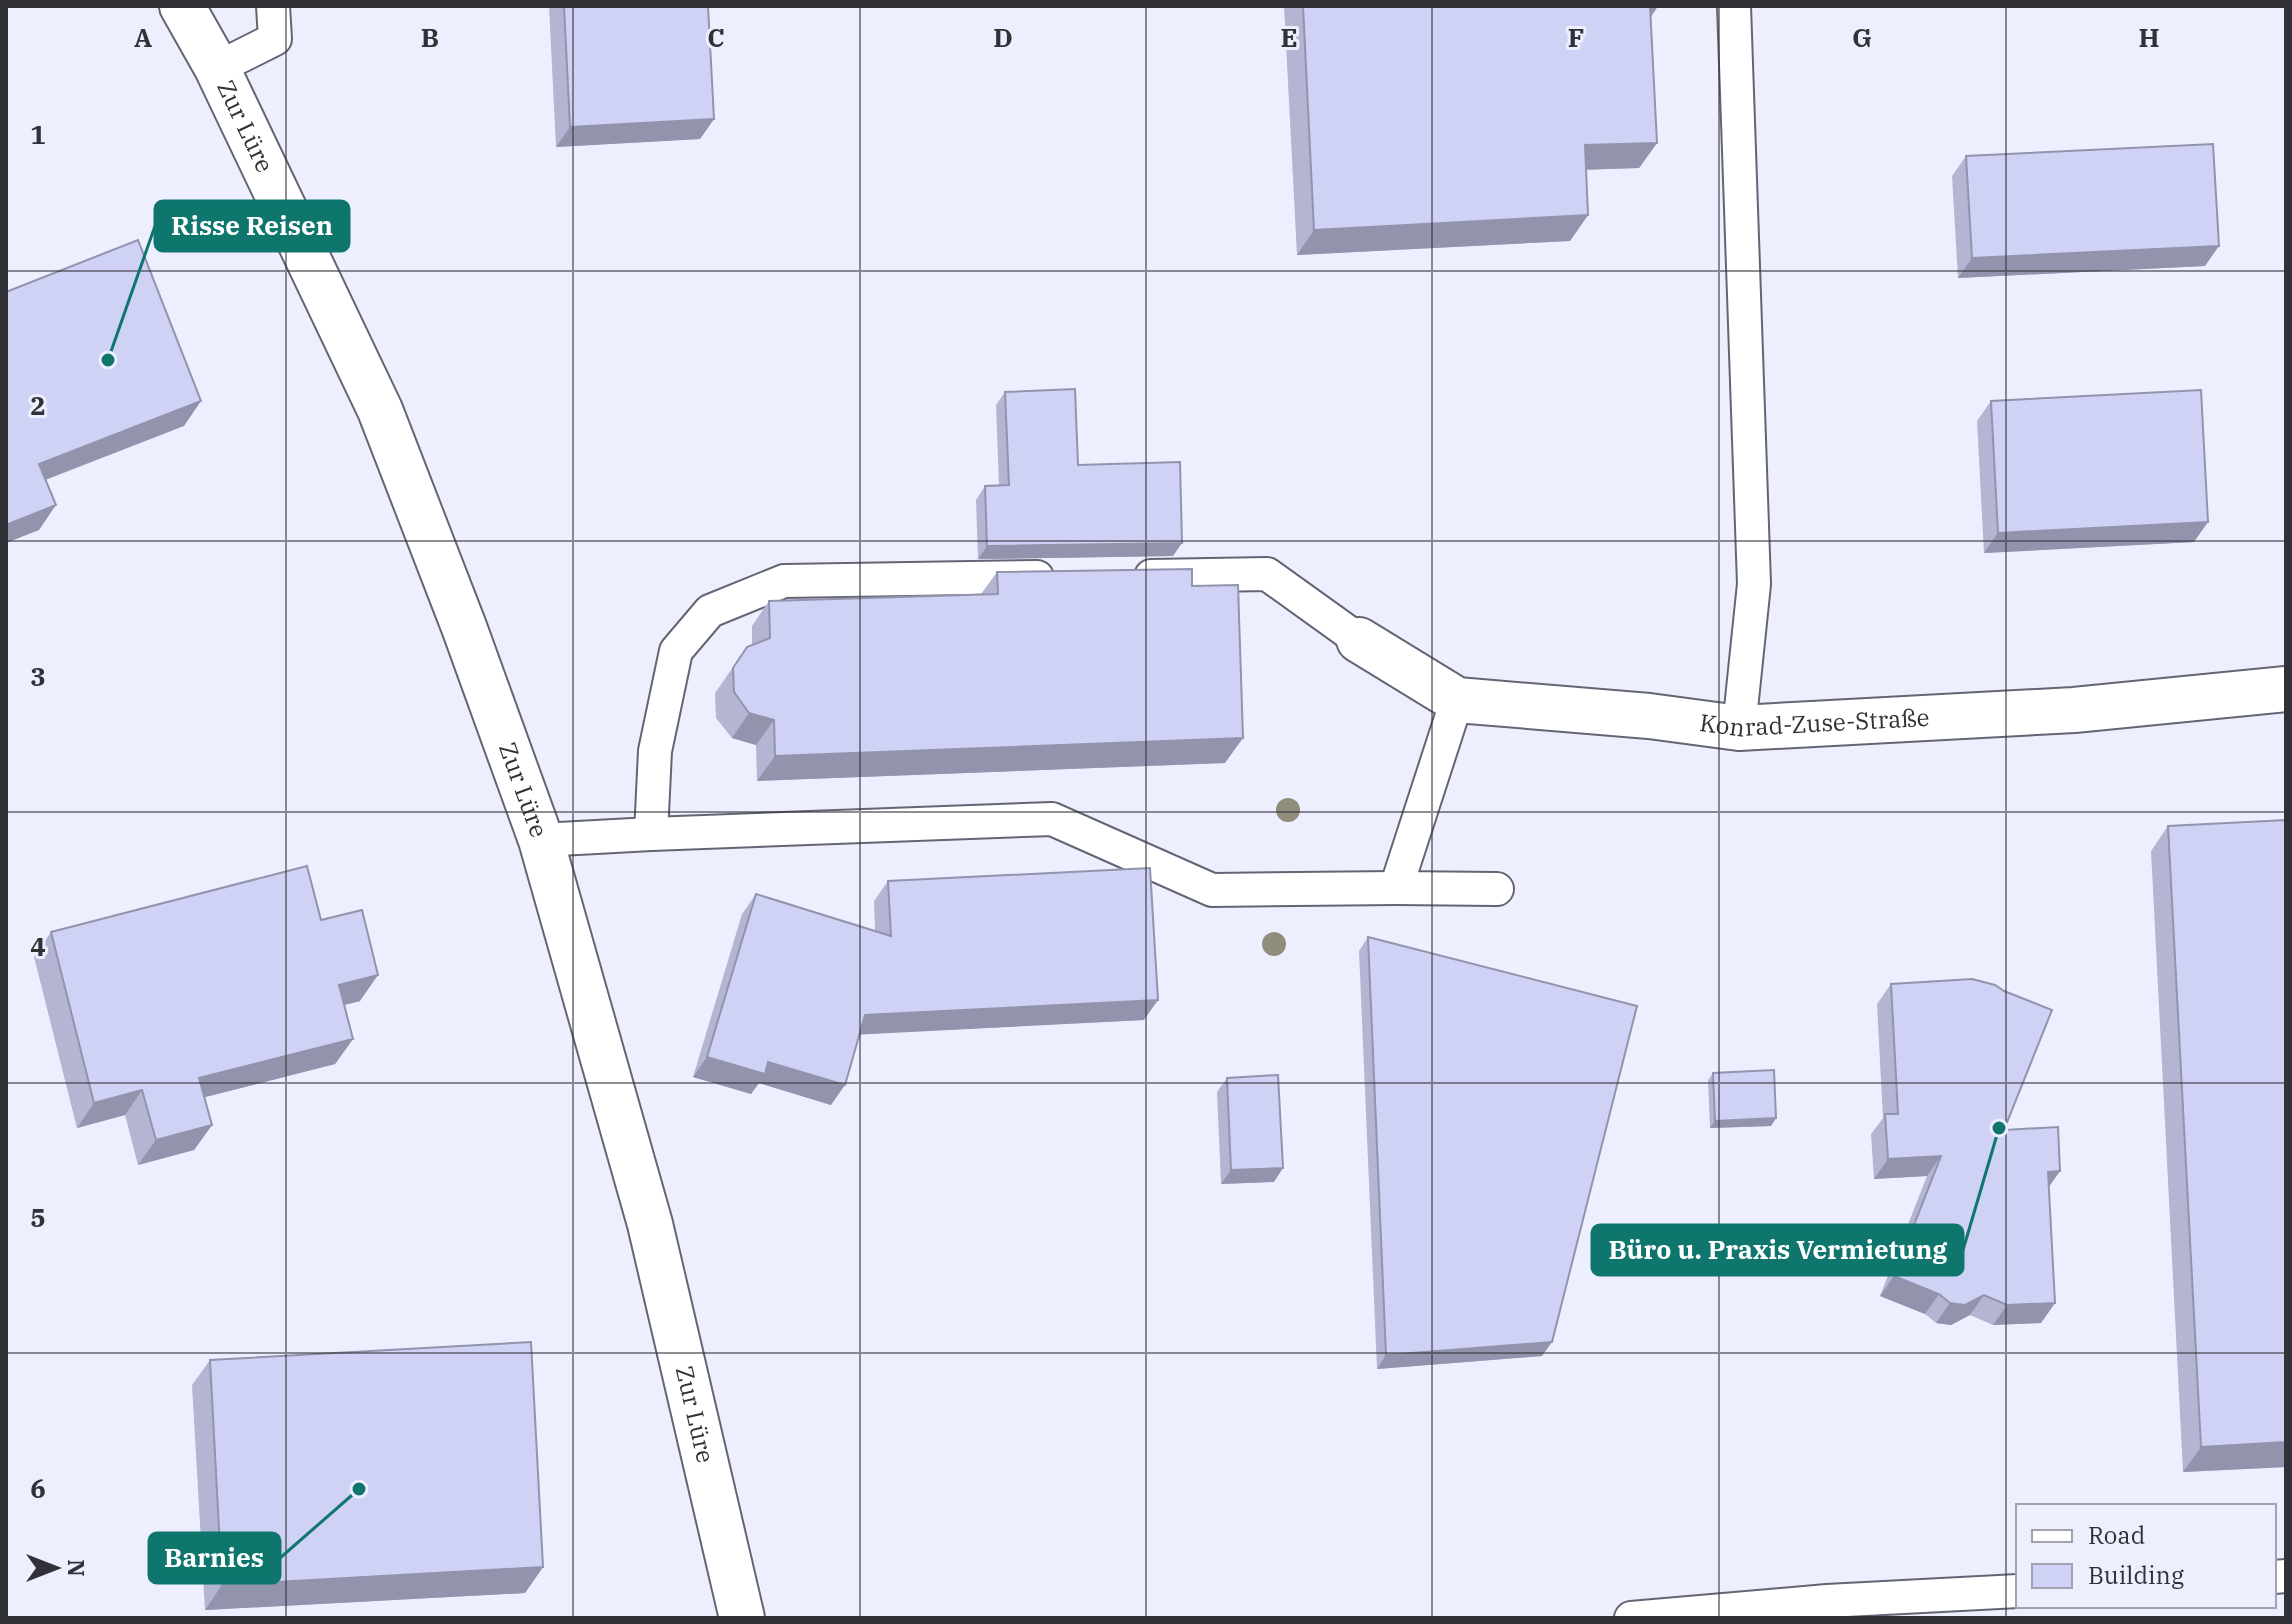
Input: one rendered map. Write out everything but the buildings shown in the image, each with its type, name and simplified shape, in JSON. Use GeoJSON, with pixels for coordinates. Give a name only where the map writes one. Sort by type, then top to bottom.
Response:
{"type":"FeatureCollection","features":[{"type":"Feature","properties":{"kind":"street","name":"Zur Lüre"},"geometry":{"type":"LineString","coordinates":[[182,6],[217,68],[380,410],[464,627],[541,840],[650,1224],[742,1618]]}},
{"type":"Feature","properties":{"kind":"street","name":"Konrad-Zuse-Straße"},"geometry":{"type":"LineString","coordinates":[[1359,640],[1457,700],[1649,716],[1739,728],[2074,710],[2286,689]]}},
{"type":"Feature","properties":{"kind":"lane"},"geometry":{"type":"LineString","coordinates":[[217,68],[275,39],[273,6]]}},
{"type":"Feature","properties":{"kind":"lane"},"geometry":{"type":"LineString","coordinates":[[1734,6],[1754,584],[1739,728]]}},
{"type":"Feature","properties":{"kind":"lane"},"geometry":{"type":"LineString","coordinates":[[1127,576],[1267,574],[1359,640]]}},
{"type":"Feature","properties":{"kind":"lane"},"geometry":{"type":"LineString","coordinates":[[651,834],[655,751],[676,651],[710,611],[784,581],[1064,577]]}},
{"type":"Feature","properties":{"kind":"lane"},"geometry":{"type":"LineString","coordinates":[[1396,888],[1457,700]]}},
{"type":"Feature","properties":{"kind":"lane"},"geometry":{"type":"LineString","coordinates":[[541,840],[1052,819],[1212,890],[1497,889]]}},
{"type":"Feature","properties":{"kind":"lane"},"geometry":{"type":"LineString","coordinates":[[1631,1618],[1827,1601],[2016,1591]]}},
{"type":"Feature","properties":{"kind":"place","name":"Risse Reisen"},"geometry":{"type":"Point","coordinates":[108,360]}},
{"type":"Feature","properties":{"kind":"place","name":"Büro u. Praxis Vermietung"},"geometry":{"type":"Point","coordinates":[1999,1128]}},
{"type":"Feature","properties":{"kind":"place","name":"Barnies"},"geometry":{"type":"Point","coordinates":[359,1489]}}]}
